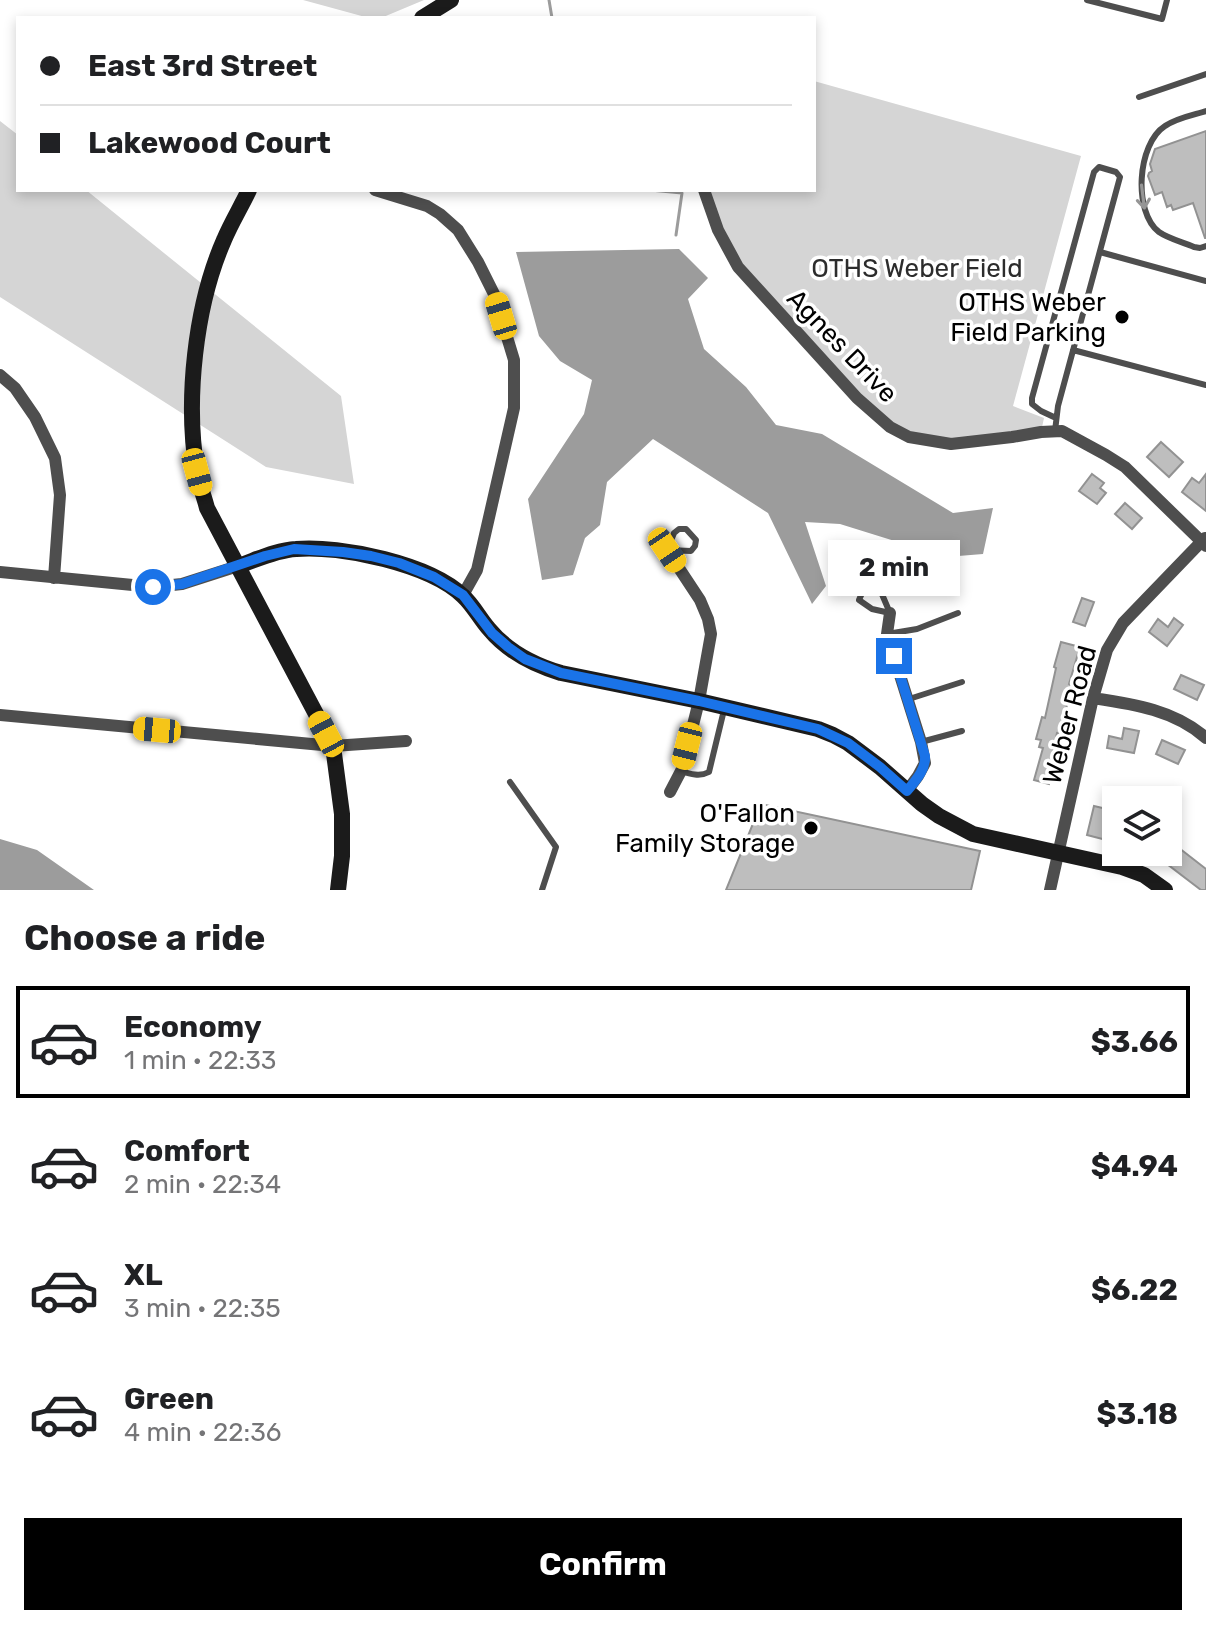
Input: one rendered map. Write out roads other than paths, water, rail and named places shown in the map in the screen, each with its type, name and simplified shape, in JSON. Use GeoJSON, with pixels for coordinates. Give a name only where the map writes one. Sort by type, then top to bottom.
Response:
{"type":"FeatureCollection","features":[{"type":"Feature","properties":{"kind":"street"},"geometry":{"type":"LineString","coordinates":[[425,16],[451,0]]}},
{"type":"Feature","properties":{"kind":"street"},"geometry":{"type":"LineString","coordinates":[[248,192],[223,241],[199,323],[193,427],[197,472],[207,508],[333,746],[342,814],[338,890]]}},
{"type":"Feature","properties":{"kind":"street"},"geometry":{"type":"LineString","coordinates":[[382,192],[427,206],[458,230],[494,294],[514,360],[514,408],[477,570],[463,595]]}},
{"type":"Feature","properties":{"kind":"street","name":"Agnes Drive"},"geometry":{"type":"LineString","coordinates":[[705,192],[718,230],[738,267],[857,398],[890,427],[909,437],[951,444],[1056,424]]}},
{"type":"Feature","properties":{"kind":"street"},"geometry":{"type":"LineString","coordinates":[[0,375],[15,388],[35,417],[55,458],[60,495],[54,578]]}},
{"type":"Feature","properties":{"kind":"street"},"geometry":{"type":"LineString","coordinates":[[1056,424],[1062,431],[1125,467],[1205,542]]}},
{"type":"Feature","properties":{"kind":"street","name":"Weber Road"},"geometry":{"type":"LineString","coordinates":[[1050,890],[1093,698],[1107,650],[1123,623],[1205,542]]}},
{"type":"Feature","properties":{"kind":"street"},"geometry":{"type":"LineString","coordinates":[[0,572],[153,587],[182,584],[294,549],[343,552],[399,563],[434,577],[463,595],[492,633],[525,659],[543,667],[818,729],[848,743],[939,816],[973,834],[1122,867],[1144,875],[1165,890]]}},
{"type":"Feature","properties":{"kind":"street"},"geometry":{"type":"LineString","coordinates":[[667,550],[700,600],[711,634],[699,701],[681,771],[670,792]]}},
{"type":"Feature","properties":{"kind":"street"},"geometry":{"type":"LineString","coordinates":[[890,613],[887,634],[925,763],[907,791]]}},
{"type":"Feature","properties":{"kind":"street"},"geometry":{"type":"LineString","coordinates":[[1093,698],[1164,712],[1206,738]]}},
{"type":"Feature","properties":{"kind":"street"},"geometry":{"type":"LineString","coordinates":[[0,715],[333,746],[406,741]]}},
{"type":"Feature","properties":{"kind":"lane"},"geometry":{"type":"LineString","coordinates":[[1087,0],[1162,19],[1167,0]]}},
{"type":"Feature","properties":{"kind":"lane"},"geometry":{"type":"LineString","coordinates":[[1139,97],[1206,74]]}},
{"type":"Feature","properties":{"kind":"lane"},"geometry":{"type":"LineString","coordinates":[[1206,111],[1165,126],[1150,141],[1141,183],[1144,209],[1157,231],[1194,247],[1206,246]]}},
{"type":"Feature","properties":{"kind":"lane"},"geometry":{"type":"LineString","coordinates":[[1099,167],[1116,172],[1120,177],[1100,252],[1056,424],[1032,404],[1032,398],[1094,172],[1099,167]]}},
{"type":"Feature","properties":{"kind":"lane"},"geometry":{"type":"LineString","coordinates":[[1100,252],[1206,281]]}},
{"type":"Feature","properties":{"kind":"lane"},"geometry":{"type":"LineString","coordinates":[[1073,350],[1206,385]]}},
{"type":"Feature","properties":{"kind":"lane"},"geometry":{"type":"LineString","coordinates":[[679,529],[686,529],[696,540],[691,551],[667,550],[679,529]]}},
{"type":"Feature","properties":{"kind":"lane"},"geometry":{"type":"LineString","coordinates":[[878,590],[890,613],[872,609],[859,600],[859,596],[878,590]]}},
{"type":"Feature","properties":{"kind":"lane"},"geometry":{"type":"LineString","coordinates":[[887,634],[917,629],[958,613]]}},
{"type":"Feature","properties":{"kind":"lane"},"geometry":{"type":"LineString","coordinates":[[908,699],[962,682]]}},
{"type":"Feature","properties":{"kind":"lane"},"geometry":{"type":"LineString","coordinates":[[681,771],[703,775],[709,772],[725,707]]}},
{"type":"Feature","properties":{"kind":"lane"},"geometry":{"type":"LineString","coordinates":[[921,742],[962,731]]}},
{"type":"Feature","properties":{"kind":"lane"},"geometry":{"type":"LineString","coordinates":[[510,782],[556,847],[542,890]]}},
{"type":"Feature","properties":{"kind":"waterway"},"geometry":{"type":"LineString","coordinates":[[549,0],[552,16]]}},
{"type":"Feature","properties":{"kind":"waterway"},"geometry":{"type":"LineString","coordinates":[[671,192],[682,193],[676,235]]}},
{"type":"Feature","properties":{"kind":"place","name":"OTHS Weber Field Parking"},"geometry":{"type":"Point","coordinates":[1122,317]}},
{"type":"Feature","properties":{"kind":"place","name":"O'Fallon Family Storage"},"geometry":{"type":"Point","coordinates":[811,828]}},
{"type":"Feature","properties":{"kind":"park label","name":"OTHS Weber Field"},"geometry":{"type":"Point","coordinates":[917,268]}}]}
